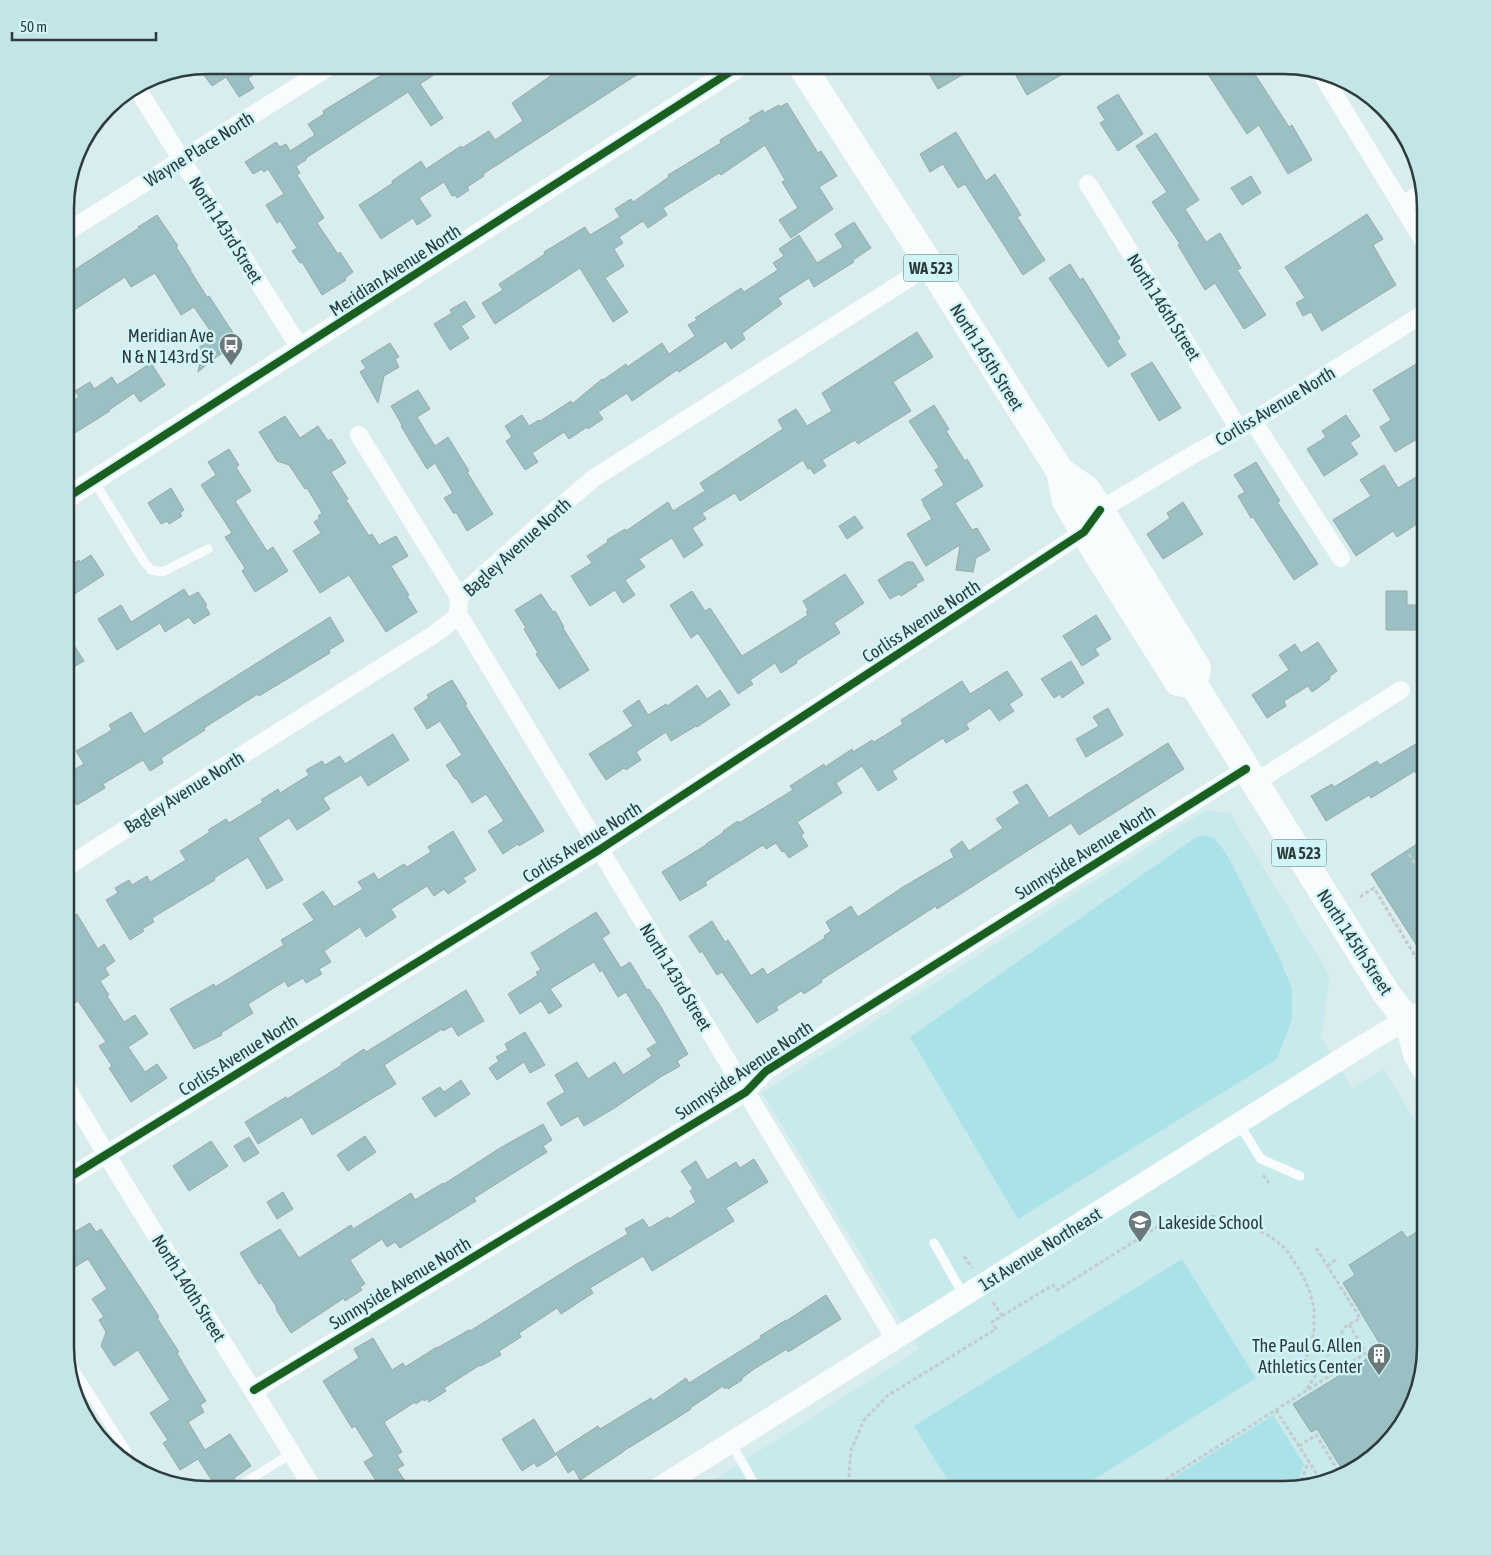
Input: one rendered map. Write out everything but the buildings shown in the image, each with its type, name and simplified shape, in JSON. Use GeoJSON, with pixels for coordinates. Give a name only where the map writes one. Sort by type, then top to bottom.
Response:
{"type":"FeatureCollection","features":[{"type":"Feature","properties":{"kind":"main road","name":"North 145th Street"},"geometry":{"type":"LineString","coordinates":[[807,74],[1060,471],[1066,501],[1178,682],[1194,685]]}},
{"type":"Feature","properties":{"kind":"main road","name":"North 145th Street"},"geometry":{"type":"LineString","coordinates":[[1060,471],[1086,489],[1100,510],[1196,668],[1194,685],[1386,993],[1417,1014]]}},
{"type":"Feature","properties":{"kind":"main road","name":"WA 523"},"geometry":{"type":"LineString","coordinates":[[1417,1014],[1417,1054]]}},
{"type":"Feature","properties":{"kind":"street","name":"Wayne Place North"},"geometry":{"type":"LineString","coordinates":[[74,227],[318,74]]}},
{"type":"Feature","properties":{"kind":"street","name":"Meridian Avenue North"},"geometry":{"type":"LineString","coordinates":[[74,493],[727,74]]}},
{"type":"Feature","properties":{"kind":"street"},"geometry":{"type":"LineString","coordinates":[[1326,81],[1417,230]]}},
{"type":"Feature","properties":{"kind":"street","name":"North 143rd Street"},"geometry":{"type":"LineString","coordinates":[[140,93],[300,348]]}},
{"type":"Feature","properties":{"kind":"street","name":"North 146th Street"},"geometry":{"type":"LineString","coordinates":[[1088,184],[1246,425],[1341,558]]}},
{"type":"Feature","properties":{"kind":"street"},"geometry":{"type":"LineString","coordinates":[[1402,206],[1416,196]]}},
{"type":"Feature","properties":{"kind":"street","name":"Bagley Avenue North"},"geometry":{"type":"LineString","coordinates":[[74,862],[432,635],[453,620],[459,606],[555,511],[594,478],[930,265]]}},
{"type":"Feature","properties":{"kind":"street","name":"Corliss Avenue North"},"geometry":{"type":"LineString","coordinates":[[1100,510],[1246,425],[1417,318]]}},
{"type":"Feature","properties":{"kind":"street","name":"North 143rd Street"},"geometry":{"type":"LineString","coordinates":[[359,435],[600,850],[896,1339]]}},
{"type":"Feature","properties":{"kind":"street","name":"Corliss Avenue North"},"geometry":{"type":"LineString","coordinates":[[74,1174],[600,850],[1084,532]]}},
{"type":"Feature","properties":{"kind":"street","name":"Sunnyside Avenue North"},"geometry":{"type":"LineString","coordinates":[[254,1390],[746,1092],[766,1070],[1250,776],[1401,690]]}},
{"type":"Feature","properties":{"kind":"street","name":"1st Avenue Northeast"},"geometry":{"type":"LineString","coordinates":[[670,1481],[1417,1014]]}},
{"type":"Feature","properties":{"kind":"street","name":"North 140th Street"},"geometry":{"type":"LineString","coordinates":[[74,1100],[309,1481]]}},
{"type":"Feature","properties":{"kind":"lane"},"geometry":{"type":"LineString","coordinates":[[94,481],[142,560],[151,570],[162,572],[208,549]]}},
{"type":"Feature","properties":{"kind":"lane"},"geometry":{"type":"LineString","coordinates":[[1239,1124],[1261,1159],[1300,1176]]}},
{"type":"Feature","properties":{"kind":"lane"},"geometry":{"type":"LineString","coordinates":[[934,1243],[964,1296]]}},
{"type":"Feature","properties":{"kind":"lane"},"geometry":{"type":"LineString","coordinates":[[76,1372],[126,1452]]}},
{"type":"Feature","properties":{"kind":"lane"},"geometry":{"type":"LineString","coordinates":[[730,1443],[753,1481]]}},
{"type":"Feature","properties":{"kind":"lane"},"geometry":{"type":"LineString","coordinates":[[247,1481],[292,1453]]}},
{"type":"Feature","properties":{"kind":"path"},"geometry":{"type":"LineString","coordinates":[[1409,854],[1417,866]]}},
{"type":"Feature","properties":{"kind":"path"},"geometry":{"type":"LineString","coordinates":[[1360,897],[1374,888],[1417,959]]}},
{"type":"Feature","properties":{"kind":"path"},"geometry":{"type":"LineString","coordinates":[[850,1481],[851,1450],[864,1420],[887,1396],[996,1329],[992,1322],[1053,1284],[1057,1290],[1162,1224],[1183,1218],[1227,1217],[1247,1224],[1270,1236],[1286,1249],[1302,1274],[1312,1300],[1314,1329],[1311,1347],[1302,1366],[1315,1376]]}},
{"type":"Feature","properties":{"kind":"path"},"geometry":{"type":"LineString","coordinates":[[1305,1391],[1345,1327],[1360,1318],[1315,1246]]}},
{"type":"Feature","properties":{"kind":"path"},"geometry":{"type":"LineString","coordinates":[[1327,1266],[1338,1258]]}},
{"type":"Feature","properties":{"kind":"path"},"geometry":{"type":"LineString","coordinates":[[991,1299],[1002,1316]]}},
{"type":"Feature","properties":{"kind":"path"},"geometry":{"type":"LineString","coordinates":[[1163,1481],[1366,1353],[1349,1324]]}},
{"type":"Feature","properties":{"kind":"path"},"geometry":{"type":"LineString","coordinates":[[1276,1410],[1318,1477]]}},
{"type":"Feature","properties":{"kind":"path"},"geometry":{"type":"LineString","coordinates":[[1299,1446],[1316,1435],[1337,1469],[1335,1470]]}},
{"type":"Feature","properties":{"kind":"path"},"geometry":{"type":"LineString","coordinates":[[1301,1480],[1308,1461]]}},
{"type":"Feature","properties":{"kind":"shaded area","name":"Lakeside School"},"geometry":{"type":"Polygon","coordinates":[[[1206,810],[1230,813],[1330,976],[1321,1037],[1352,1088],[1384,1069],[1417,1124],[1417,1347],[1415,1373],[1407,1398],[1389,1429],[1378,1442],[1358,1459],[1334,1471],[1309,1479],[1292,1481],[712,1481],[919,1349],[762,1093],[1206,810]]]}},
{"type":"Feature","properties":{"kind":"shaded area"},"geometry":{"type":"Polygon","coordinates":[[[1203,835],[1214,838],[1226,853],[1279,957],[1292,989],[1292,1019],[1277,1059],[1018,1219],[910,1037],[1195,838],[1203,835]]]}},
{"type":"Feature","properties":{"kind":"shaded area"},"geometry":{"type":"Polygon","coordinates":[[[1182,1259],[1256,1378],[1091,1481],[948,1481],[914,1426],[1182,1259]]]}},
{"type":"Feature","properties":{"kind":"shaded area"},"geometry":{"type":"Polygon","coordinates":[[[1273,1415],[1304,1464],[1298,1480],[1168,1481],[1273,1415]]]}},
{"type":"Feature","properties":{"kind":"cycle path"},"geometry":{"type":"LineString","coordinates":[[74,493],[727,74]]}},
{"type":"Feature","properties":{"kind":"cycle path"},"geometry":{"type":"LineString","coordinates":[[74,1174],[599,850],[1084,532],[1100,510]]}},
{"type":"Feature","properties":{"kind":"cycle path"},"geometry":{"type":"LineString","coordinates":[[254,1390],[746,1092],[766,1071],[1246,769]]}},
{"type":"Feature","properties":{"kind":"place","name":"Meridian Ave N & N 143rd St"},"geometry":{"type":"Point","coordinates":[231,366]}},
{"type":"Feature","properties":{"kind":"place","name":"Lakeside School"},"geometry":{"type":"Point","coordinates":[1140,1243]}},
{"type":"Feature","properties":{"kind":"place","name":"The Paul G. Allen Athletics Center"},"geometry":{"type":"Point","coordinates":[1379,1376]}}]}
